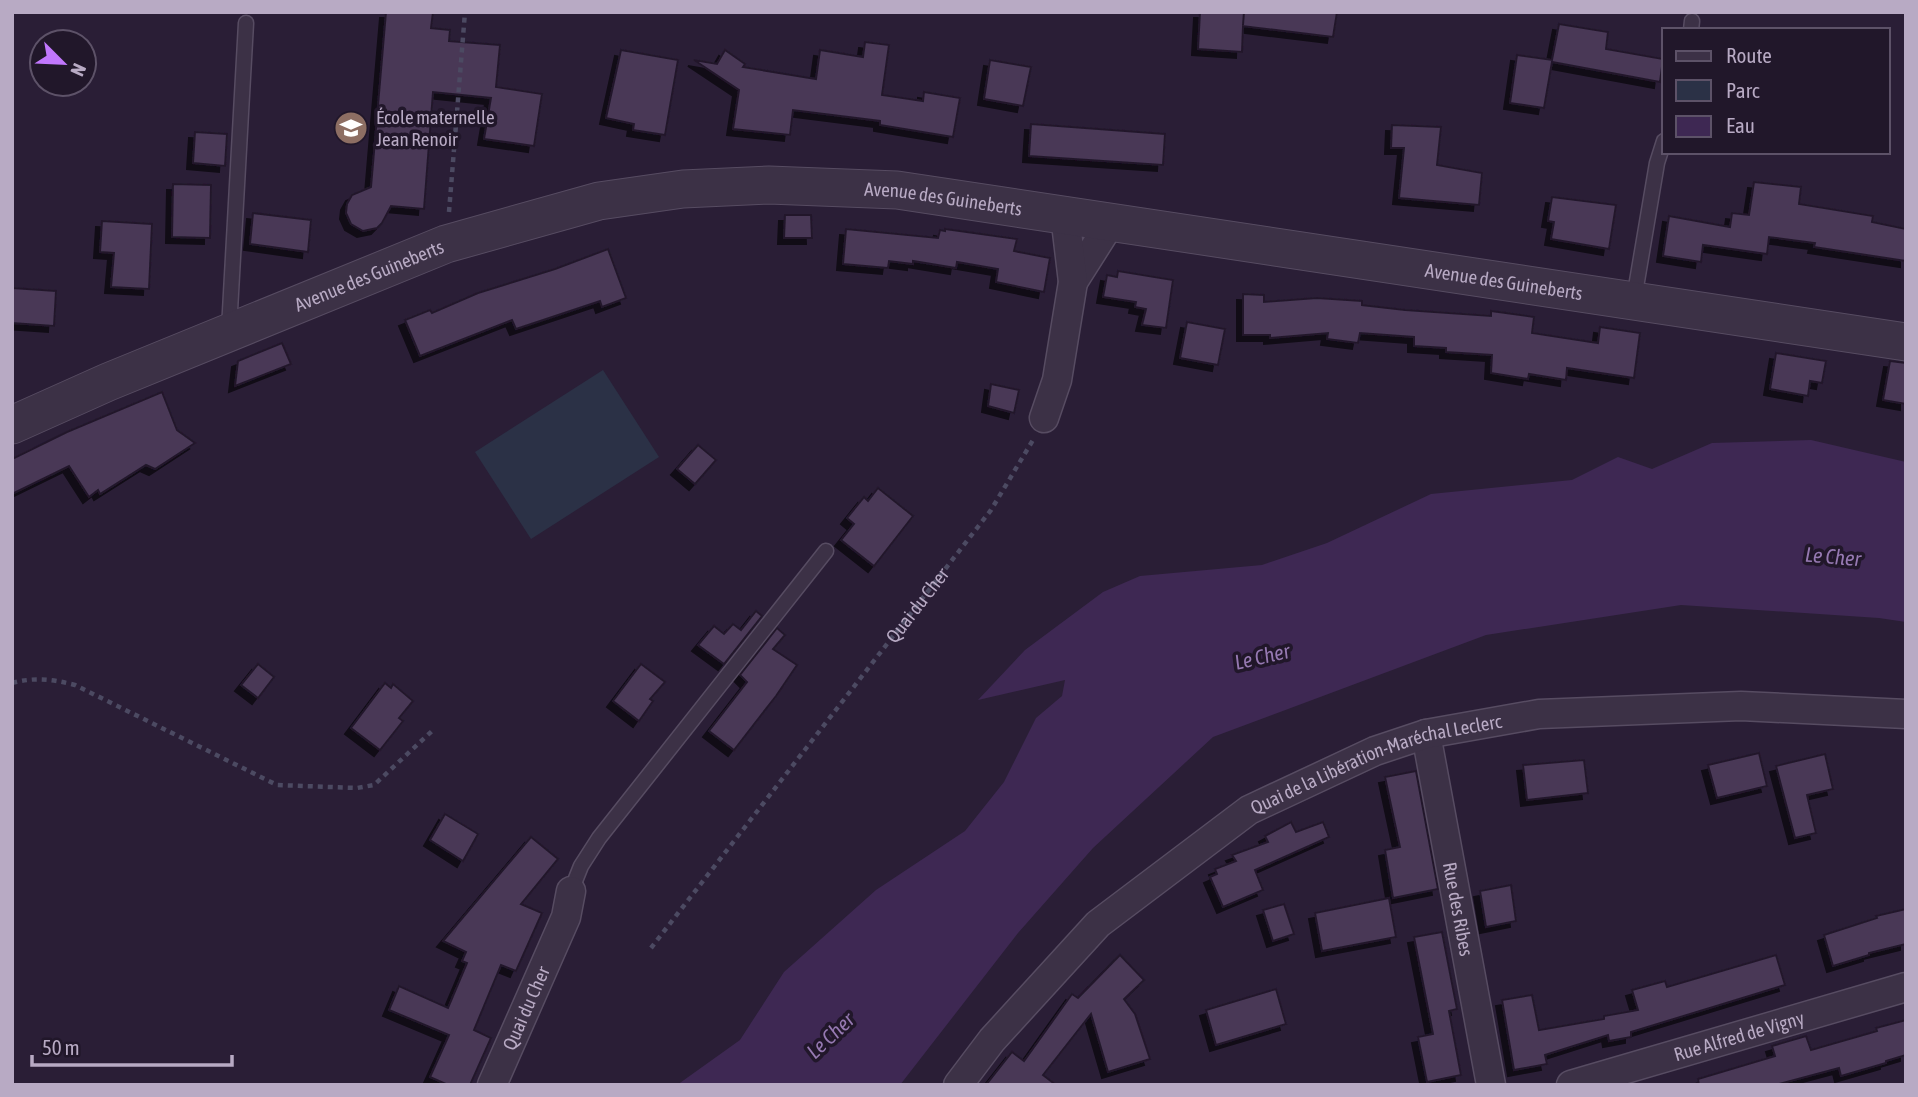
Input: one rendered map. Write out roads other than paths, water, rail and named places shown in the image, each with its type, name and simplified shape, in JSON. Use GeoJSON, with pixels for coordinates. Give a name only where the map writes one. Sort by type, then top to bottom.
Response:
{"type":"FeatureCollection","features":[{"type":"Feature","properties":{"kind":"street","name":"Avenue des Guineberts"},"geometry":{"type":"LineString","coordinates":[[12,425],[108,382],[446,244],[611,199],[683,189],[794,186],[897,190],[1906,342]]}},
{"type":"Feature","properties":{"kind":"street"},"geometry":{"type":"LineString","coordinates":[[1044,418],[1057,380],[1073,282],[1065,215]]}},
{"type":"Feature","properties":{"kind":"street"},"geometry":{"type":"LineString","coordinates":[[1073,282],[1111,222]]}},
{"type":"Feature","properties":{"kind":"street","name":"Quai de la Libération-Maréchal Leclerc"},"geometry":{"type":"LineString","coordinates":[[958,1085],[992,1040],[1098,924],[1249,810],[1375,751],[1426,734],[1539,714],[1741,706],[1906,714]]}},
{"type":"Feature","properties":{"kind":"street","name":"Rue des Ribes"},"geometry":{"type":"LineString","coordinates":[[1426,734],[1491,1085]]}},
{"type":"Feature","properties":{"kind":"street","name":"Quai du Cher"},"geometry":{"type":"LineString","coordinates":[[492,1085],[566,917],[571,891]]}},
{"type":"Feature","properties":{"kind":"street","name":"Rue Alfred de Vigny"},"geometry":{"type":"LineString","coordinates":[[1571,1085],[1906,987]]}},
{"type":"Feature","properties":{"kind":"lane"},"geometry":{"type":"LineString","coordinates":[[229,332],[246,23]]}},
{"type":"Feature","properties":{"kind":"lane"},"geometry":{"type":"LineString","coordinates":[[1633,300],[1662,147]]}},
{"type":"Feature","properties":{"kind":"lane"},"geometry":{"type":"LineString","coordinates":[[571,891],[581,866],[599,838],[826,551]]}},
{"type":"Feature","properties":{"kind":"water","name":"Le Cher"},"geometry":{"type":"Polygon","coordinates":[[[1811,440],[1906,462],[1906,622],[1681,605],[1486,635],[1213,737],[1093,848],[1018,933],[900,1085],[677,1085],[740,1040],[784,972],[876,890],[965,831],[1004,782],[1036,718],[1062,696],[1065,680],[978,700],[1025,650],[1103,592],[1140,576],[1262,565],[1327,543],[1431,494],[1572,480],[1618,457],[1652,469],[1712,443],[1811,440]]]}},
{"type":"Feature","properties":{"kind":"place","name":"École maternelle Jean Renoir"},"geometry":{"type":"Point","coordinates":[351,128]}}]}
